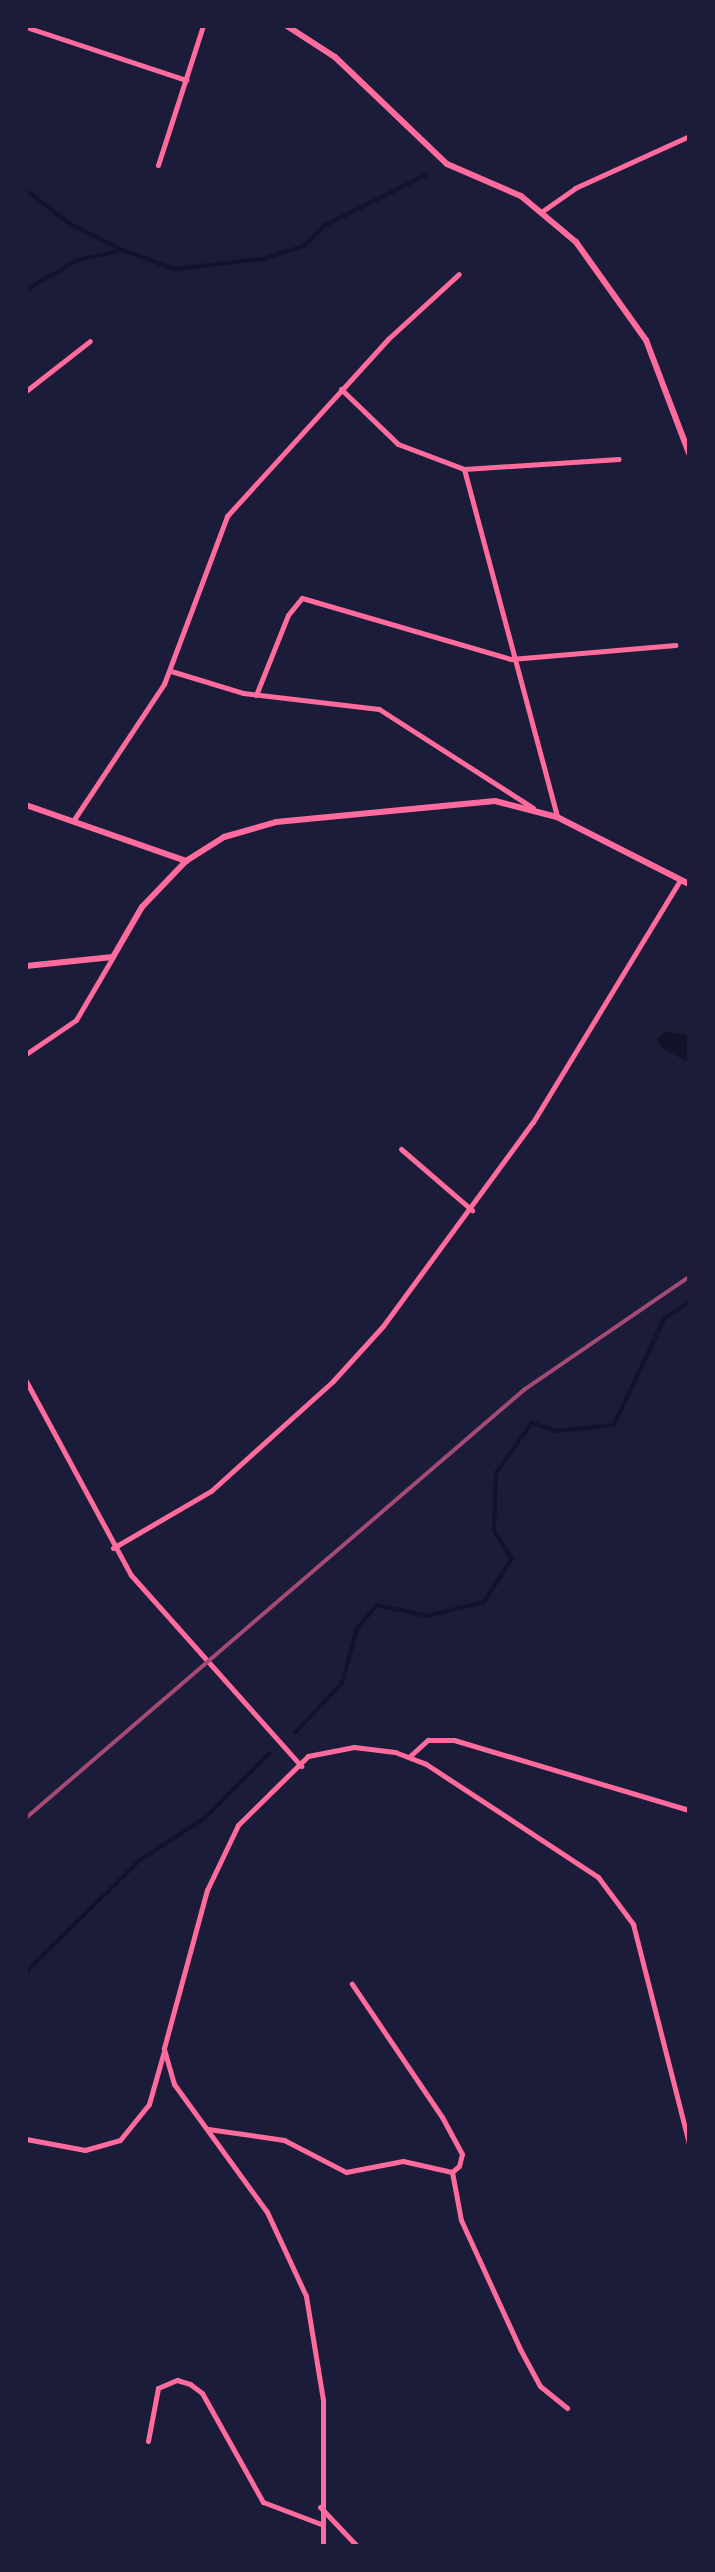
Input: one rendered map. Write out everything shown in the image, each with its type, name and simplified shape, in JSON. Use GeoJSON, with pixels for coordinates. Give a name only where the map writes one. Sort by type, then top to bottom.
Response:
{"type":"FeatureCollection","features":[{"type":"Feature","properties":{"kind":"street"},"geometry":{"type":"LineString","coordinates":[[158,164],[203,26]]}},
{"type":"Feature","properties":{"kind":"street"},"geometry":{"type":"LineString","coordinates":[[287,26],[335,57],[447,164],[544,210],[576,242],[646,340],[689,453]]}},
{"type":"Feature","properties":{"kind":"street"},"geometry":{"type":"LineString","coordinates":[[26,27],[186,80]]}},
{"type":"Feature","properties":{"kind":"street"},"geometry":{"type":"LineString","coordinates":[[544,210],[575,188],[689,136]]}},
{"type":"Feature","properties":{"kind":"street"},"geometry":{"type":"LineString","coordinates":[[73,821],[171,671],[227,516],[341,389],[459,274]]}},
{"type":"Feature","properties":{"kind":"street"},"geometry":{"type":"LineString","coordinates":[[26,391],[90,341]]}},
{"type":"Feature","properties":{"kind":"street"},"geometry":{"type":"LineString","coordinates":[[341,389],[398,444],[464,469],[619,460]]}},
{"type":"Feature","properties":{"kind":"street"},"geometry":{"type":"LineString","coordinates":[[464,469],[556,817]]}},
{"type":"Feature","properties":{"kind":"street"},"geometry":{"type":"LineString","coordinates":[[256,695],[288,615],[302,598],[514,659],[675,645]]}},
{"type":"Feature","properties":{"kind":"street"},"geometry":{"type":"LineString","coordinates":[[171,671],[256,695],[379,709],[533,808],[689,884]]}},
{"type":"Feature","properties":{"kind":"street"},"geometry":{"type":"LineString","coordinates":[[26,1055],[76,1020],[142,907],[186,861],[224,837],[276,822],[472,800],[533,808]]}},
{"type":"Feature","properties":{"kind":"street"},"geometry":{"type":"LineString","coordinates":[[26,805],[186,861]]}},
{"type":"Feature","properties":{"kind":"street"},"geometry":{"type":"LineString","coordinates":[[113,1548],[211,1491],[333,1381],[472,1210],[557,1086],[680,880]]}},
{"type":"Feature","properties":{"kind":"street"},"geometry":{"type":"LineString","coordinates":[[26,966],[113,957]]}},
{"type":"Feature","properties":{"kind":"street"},"geometry":{"type":"LineString","coordinates":[[401,1149],[472,1210]]}},
{"type":"Feature","properties":{"kind":"street"},"geometry":{"type":"LineString","coordinates":[[26,1381],[113,1548],[301,1766]]}},
{"type":"Feature","properties":{"kind":"street"},"geometry":{"type":"LineString","coordinates":[[410,1756],[428,1740],[454,1740],[689,1810]]}},
{"type":"Feature","properties":{"kind":"street"},"geometry":{"type":"LineString","coordinates":[[26,2138],[85,2150],[120,2140],[149,2104],[225,1843],[308,1756],[342,1747],[410,1756],[598,1877],[624,1906],[680,2091],[689,2143]]}},
{"type":"Feature","properties":{"kind":"street"},"geometry":{"type":"LineString","coordinates":[[352,1984],[457,2144],[462,2160],[452,2172]]}},
{"type":"Feature","properties":{"kind":"street"},"geometry":{"type":"LineString","coordinates":[[164,2048],[174,2084],[267,2212],[306,2296],[323,2400],[320,2507],[323,2546]]}},
{"type":"Feature","properties":{"kind":"street"},"geometry":{"type":"LineString","coordinates":[[208,2129],[284,2140],[346,2172],[403,2161],[452,2172]]}},
{"type":"Feature","properties":{"kind":"street"},"geometry":{"type":"LineString","coordinates":[[452,2172],[461,2220],[520,2349],[540,2386],[567,2408]]}},
{"type":"Feature","properties":{"kind":"street"},"geometry":{"type":"LineString","coordinates":[[148,2441],[158,2388],[177,2380],[190,2384],[202,2393],[264,2502],[321,2524]]}},
{"type":"Feature","properties":{"kind":"street"},"geometry":{"type":"LineString","coordinates":[[320,2507],[357,2546]]}},
{"type":"Feature","properties":{"kind":"shaded area"},"geometry":{"type":"Polygon","coordinates":[[[666,1031],[689,1036],[689,1063],[661,1047],[657,1039],[666,1031]]]}},
{"type":"Feature","properties":{"kind":"waterway"},"geometry":{"type":"LineString","coordinates":[[26,290],[78,260],[123,250],[175,269],[262,259],[304,246],[324,226],[426,175]]}},
{"type":"Feature","properties":{"kind":"waterway"},"geometry":{"type":"LineString","coordinates":[[26,190],[72,225],[122,250]]}},
{"type":"Feature","properties":{"kind":"waterway"},"geometry":{"type":"LineString","coordinates":[[295,1733],[342,1683],[357,1629],[377,1605],[427,1616],[484,1602],[512,1559],[494,1531],[496,1473],[532,1423],[556,1431],[614,1425],[664,1319],[689,1302]]}},
{"type":"Feature","properties":{"kind":"waterway"},"geometry":{"type":"LineString","coordinates":[[26,1972],[139,1861],[205,1818],[269,1754]]}},
{"type":"Feature","properties":{"kind":"railway"},"geometry":{"type":"LineString","coordinates":[[26,1818],[524,1390],[689,1277]]}}]}
